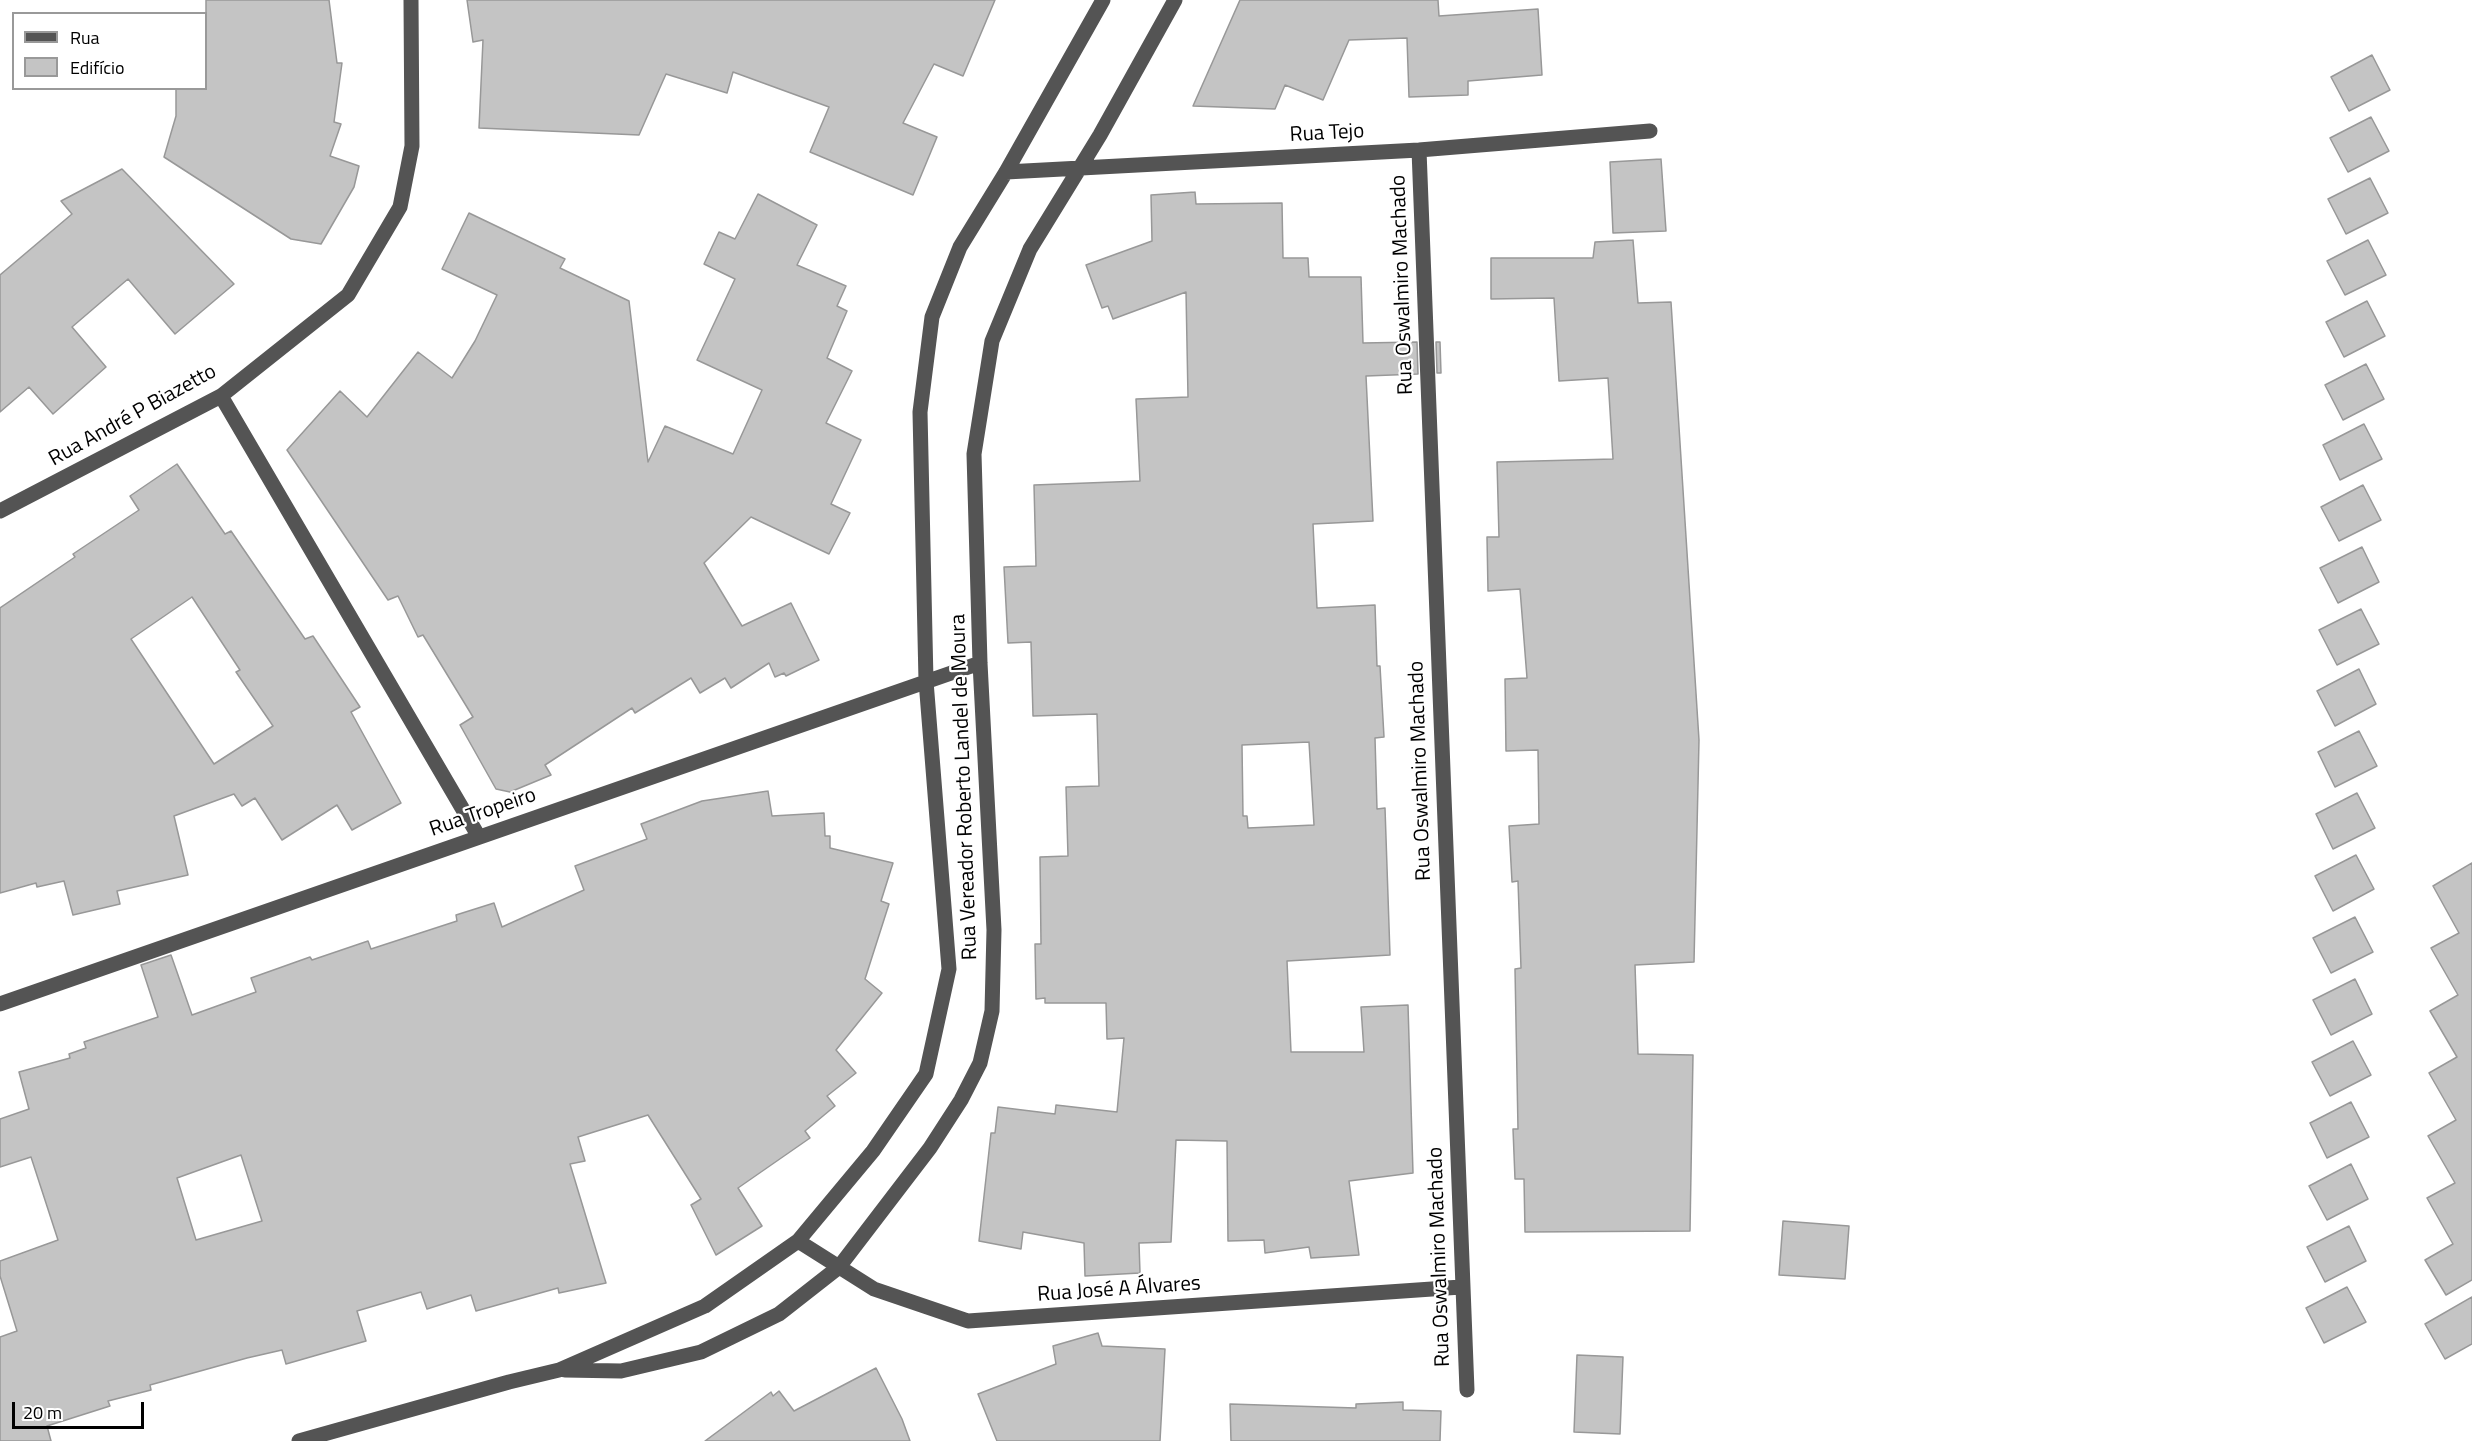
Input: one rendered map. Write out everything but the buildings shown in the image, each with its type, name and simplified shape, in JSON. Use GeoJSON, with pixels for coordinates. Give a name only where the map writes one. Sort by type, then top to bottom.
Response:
{"type":"FeatureCollection","features":[{"type":"Feature","properties":{"kind":"street","name":"Rua André P Biazetto"},"geometry":{"type":"LineString","coordinates":[[0,511],[221,396],[348,295],[400,207],[412,146],[411,0]]}},
{"type":"Feature","properties":{"kind":"street","name":"Rua Vereador Roberto Landel de Moura"},"geometry":{"type":"LineString","coordinates":[[299,1441],[559,1370],[705,1306],[798,1241],[873,1151],[926,1074],[949,969],[926,681],[920,412],[932,317],[960,247],[1006,172],[1103,0]]}},
{"type":"Feature","properties":{"kind":"street","name":"Rua Vereador Roberto Landel de Moura"},"geometry":{"type":"LineString","coordinates":[[559,1370],[621,1371],[701,1353],[779,1314],[839,1267],[930,1148],[961,1100],[980,1063],[992,1011],[994,930],[980,663],[974,454],[992,341],[1030,249],[1080,168],[1175,0]]}},
{"type":"Feature","properties":{"kind":"street","name":"Rua Tejo"},"geometry":{"type":"LineString","coordinates":[[1006,172],[1419,150],[1650,131]]}},
{"type":"Feature","properties":{"kind":"street","name":"Rua Oswalmiro Machado"},"geometry":{"type":"LineString","coordinates":[[1419,150],[1461,1287],[1467,1390]]}},
{"type":"Feature","properties":{"kind":"street"},"geometry":{"type":"LineString","coordinates":[[221,396],[479,837]]}},
{"type":"Feature","properties":{"kind":"street","name":"Rua Tropeiro"},"geometry":{"type":"LineString","coordinates":[[0,1004],[980,663]]}},
{"type":"Feature","properties":{"kind":"street","name":"Rua José A Álvares"},"geometry":{"type":"LineString","coordinates":[[798,1241],[874,1289],[968,1321],[1461,1287]]}}]}
